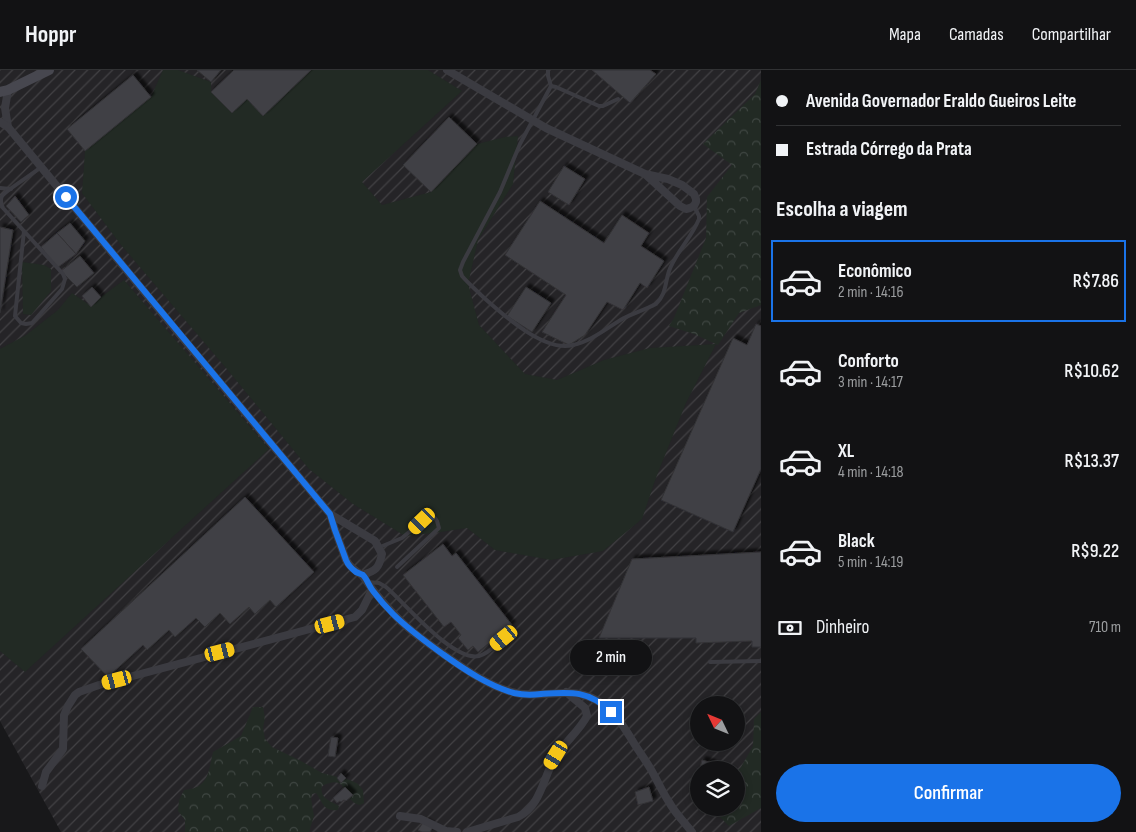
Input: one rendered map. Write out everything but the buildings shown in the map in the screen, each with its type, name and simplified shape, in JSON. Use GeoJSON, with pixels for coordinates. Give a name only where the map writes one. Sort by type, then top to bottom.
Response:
{"type":"FeatureCollection","features":[{"type":"Feature","properties":{"kind":"street"},"geometry":{"type":"LineString","coordinates":[[8,127],[4,91],[48,70]]}},
{"type":"Feature","properties":{"kind":"street"},"geometry":{"type":"LineString","coordinates":[[447,70],[457,72],[532,120],[564,136],[644,174],[668,179],[682,185],[694,194],[696,199],[694,206],[690,208],[680,206],[644,174]]}},
{"type":"Feature","properties":{"kind":"street"},"geometry":{"type":"LineString","coordinates":[[0,122],[8,127],[330,514],[375,541],[380,547],[382,554],[378,567],[362,575]]}},
{"type":"Feature","properties":{"kind":"street"},"geometry":{"type":"LineString","coordinates":[[330,514],[346,560],[351,568],[362,575],[372,590],[393,614],[459,665],[482,679],[515,693],[528,695],[566,692],[586,696],[604,705],[619,719],[654,775],[670,805],[692,832]]}},
{"type":"Feature","properties":{"kind":"street"},"geometry":{"type":"LineString","coordinates":[[42,786],[46,772],[63,749],[64,715],[72,699],[79,692],[99,685],[355,617],[362,610],[372,590]]}},
{"type":"Feature","properties":{"kind":"street"},"geometry":{"type":"LineString","coordinates":[[467,832],[518,817],[529,809],[539,796],[554,760],[587,716],[586,708],[566,692]]}},
{"type":"Feature","properties":{"kind":"street"},"geometry":{"type":"LineString","coordinates":[[400,816],[421,819],[446,831],[457,832]]}},
{"type":"Feature","properties":{"kind":"lane"},"geometry":{"type":"LineString","coordinates":[[548,70],[551,86],[532,120],[500,192],[463,262],[460,270],[465,280],[502,314],[531,335],[558,346],[573,346],[624,318],[656,304],[662,298],[669,270],[698,222],[700,216],[694,206]]}},
{"type":"Feature","properties":{"kind":"lane"},"geometry":{"type":"LineString","coordinates":[[551,86],[599,106],[618,99]]}},
{"type":"Feature","properties":{"kind":"lane"},"geometry":{"type":"LineString","coordinates":[[24,231],[15,316],[21,323],[26,324],[32,323],[62,289],[65,278],[63,274],[24,231],[3,208],[1,203],[2,197],[41,167]]}},
{"type":"Feature","properties":{"kind":"lane"},"geometry":{"type":"LineString","coordinates":[[0,188],[11,189]]}},
{"type":"Feature","properties":{"kind":"lane"},"geometry":{"type":"LineString","coordinates":[[380,547],[402,538],[426,518],[435,518],[439,528],[397,567]]}},
{"type":"Feature","properties":{"kind":"lane"},"geometry":{"type":"LineString","coordinates":[[367,582],[379,583],[386,587],[445,643],[466,655],[476,657],[484,655],[504,638]]}},
{"type":"Feature","properties":{"kind":"lane"},"geometry":{"type":"LineString","coordinates":[[710,662],[761,661]]}},
{"type":"Feature","properties":{"kind":"shaded area"},"geometry":{"type":"Polygon","coordinates":[[[0,70],[761,70],[761,832],[61,832],[0,721],[0,70]]]}},
{"type":"Feature","properties":{"kind":"green space"},"geometry":{"type":"Polygon","coordinates":[[[163,70],[178,70],[211,82],[211,92],[232,113],[247,99],[263,116],[311,70],[428,70],[462,91],[362,182],[382,205],[431,192],[477,144],[505,137],[518,136],[513,184],[478,240],[468,284],[479,325],[525,374],[557,380],[604,360],[650,348],[716,344],[686,403],[657,475],[642,519],[603,551],[551,560],[495,550],[467,528],[405,536],[353,504],[309,469],[121,245],[82,193],[85,151],[151,97],[163,70]]]}},
{"type":"Feature","properties":{"kind":"green space"},"geometry":{"type":"Polygon","coordinates":[[[761,80],[761,305],[739,313],[718,345],[694,334],[669,326],[674,318],[706,238],[707,197],[732,165],[703,144],[755,94],[761,80]]]}},
{"type":"Feature","properties":{"kind":"green space"},"geometry":{"type":"Polygon","coordinates":[[[22,262],[44,265],[51,269],[51,291],[31,315],[23,314],[22,262]]]}},
{"type":"Feature","properties":{"kind":"green space"},"geometry":{"type":"Polygon","coordinates":[[[124,280],[269,449],[25,672],[0,651],[0,349],[26,335],[58,310],[72,293],[91,306],[124,280]]]}},
{"type":"Feature","properties":{"kind":"green space"},"geometry":{"type":"Polygon","coordinates":[[[253,707],[263,707],[265,739],[272,747],[322,773],[358,784],[363,790],[364,803],[360,805],[354,802],[337,782],[322,786],[322,793],[326,799],[339,806],[338,810],[326,808],[316,793],[312,794],[314,816],[309,832],[185,832],[185,820],[178,811],[179,800],[184,790],[192,789],[203,783],[208,773],[213,752],[241,736],[253,707]]]}},
{"type":"Feature","properties":{"kind":"green space"},"geometry":{"type":"Polygon","coordinates":[[[761,712],[761,808],[729,826],[719,816],[745,816],[744,761],[753,746],[754,719],[761,712]]]}},
{"type":"Feature","properties":{"kind":"route"},"geometry":{"type":"LineString","coordinates":[[66,197],[330,514],[348,565],[362,575],[372,590],[401,622],[472,674],[502,689],[528,695],[577,693],[597,701],[611,712]]}}]}
